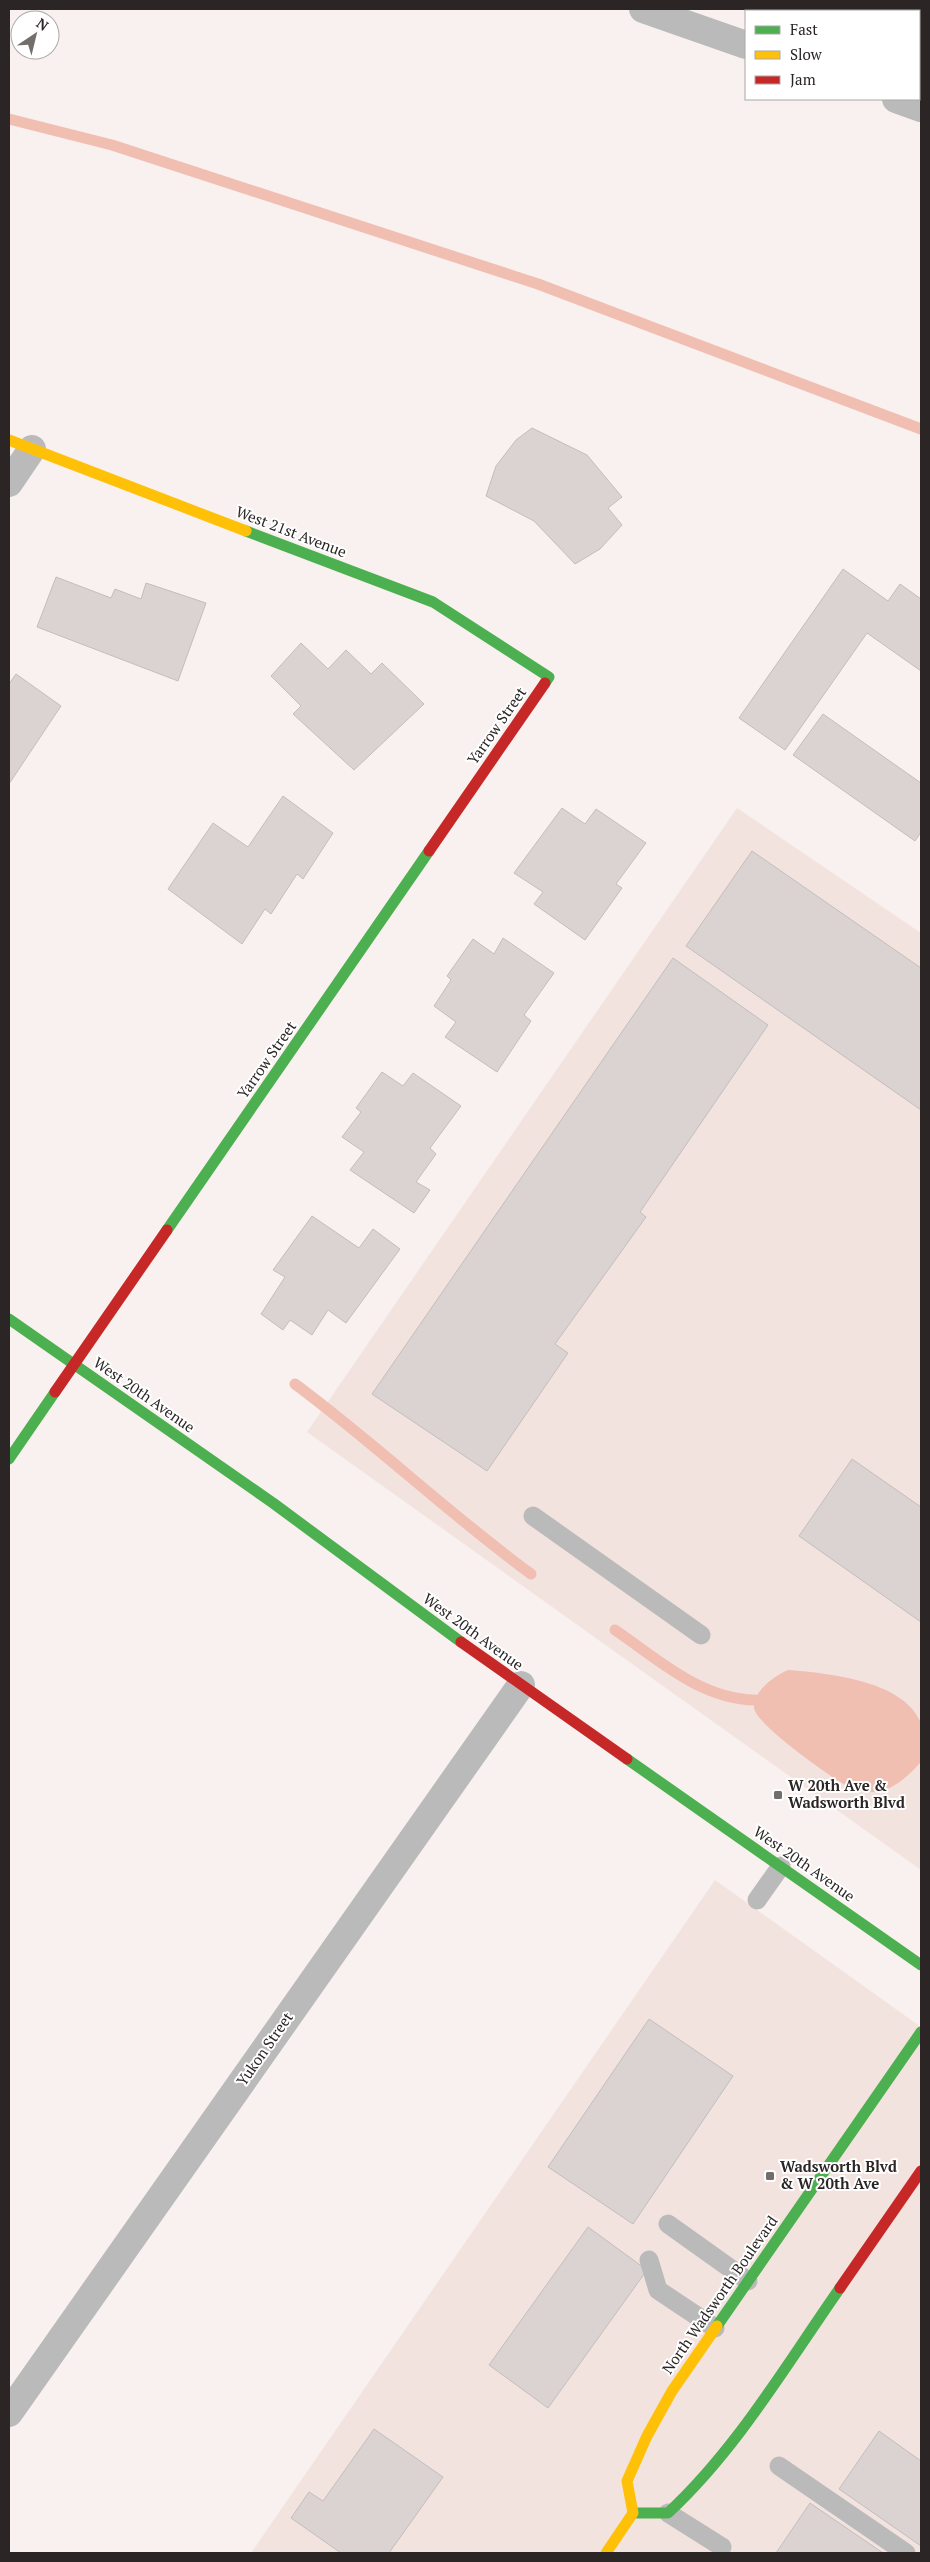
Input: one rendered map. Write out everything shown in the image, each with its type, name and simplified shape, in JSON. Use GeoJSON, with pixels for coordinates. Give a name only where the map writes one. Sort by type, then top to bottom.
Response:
{"type":"FeatureCollection","features":[{"type":"Feature","properties":{"kind":"street"},"geometry":{"type":"LineString","coordinates":[[643,9],[745,46]]}},
{"type":"Feature","properties":{"kind":"street"},"geometry":{"type":"LineString","coordinates":[[899,100],[921,108]]}},
{"type":"Feature","properties":{"kind":"street"},"geometry":{"type":"LineString","coordinates":[[9,483],[20,445]]}},
{"type":"Feature","properties":{"kind":"street","name":"West 21st Avenue"},"geometry":{"type":"LineString","coordinates":[[20,445],[434,602],[549,677]]}},
{"type":"Feature","properties":{"kind":"street","name":"Yarrow Street"},"geometry":{"type":"LineString","coordinates":[[9,1459],[549,677]]}},
{"type":"Feature","properties":{"kind":"street","name":"West 20th Avenue"},"geometry":{"type":"LineString","coordinates":[[9,1320],[272,1503],[521,1685],[921,1965]]}},
{"type":"Feature","properties":{"kind":"street","name":"Yukon Street"},"geometry":{"type":"LineString","coordinates":[[9,2413],[521,1685]]}},
{"type":"Feature","properties":{"kind":"street","name":"North Wadsworth Boulevard"},"geometry":{"type":"LineString","coordinates":[[633,2513],[627,2481],[646,2436],[672,2391],[921,2032]]}},
{"type":"Feature","properties":{"kind":"street"},"geometry":{"type":"LineString","coordinates":[[606,2553],[633,2513],[668,2513],[694,2489],[725,2453],[915,2195],[921,2171]]}},
{"type":"Feature","properties":{"kind":"lane"},"geometry":{"type":"LineString","coordinates":[[533,1516],[701,1635]]}},
{"type":"Feature","properties":{"kind":"lane"},"geometry":{"type":"LineString","coordinates":[[757,1900],[780,1866]]}},
{"type":"Feature","properties":{"kind":"lane"},"geometry":{"type":"LineString","coordinates":[[668,2224],[748,2281]]}},
{"type":"Feature","properties":{"kind":"lane"},"geometry":{"type":"LineString","coordinates":[[649,2260],[658,2290],[715,2328]]}},
{"type":"Feature","properties":{"kind":"lane"},"geometry":{"type":"LineString","coordinates":[[779,2466],[906,2553]]}},
{"type":"Feature","properties":{"kind":"lane"},"geometry":{"type":"LineString","coordinates":[[668,2513],[722,2547]]}},
{"type":"Feature","properties":{"kind":"shaded area"},"geometry":{"type":"Polygon","coordinates":[[[737,808],[921,933],[921,1870],[307,1432],[737,808]]]}},
{"type":"Feature","properties":{"kind":"shaded area"},"geometry":{"type":"Polygon","coordinates":[[[788,1670],[822,1673],[862,1681],[897,1696],[911,1707],[921,1723],[920,1763],[905,1778],[893,1786],[873,1792],[852,1788],[820,1768],[778,1736],[766,1725],[754,1708],[757,1696],[765,1685],[788,1670]]]}},
{"type":"Feature","properties":{"kind":"shaded area"},"geometry":{"type":"Polygon","coordinates":[[[715,1880],[921,2027],[921,2553],[251,2553],[715,1880]]]}},
{"type":"Feature","properties":{"kind":"building"},"geometry":{"type":"Polygon","coordinates":[[[532,428],[587,455],[622,497],[608,508],[622,525],[600,549],[575,564],[534,521],[486,496],[496,466],[516,440],[532,428]]]}},
{"type":"Feature","properties":{"kind":"building"},"geometry":{"type":"Polygon","coordinates":[[[843,569],[888,601],[900,584],[921,599],[921,671],[867,633],[785,750],[739,718],[843,569]]]}},
{"type":"Feature","properties":{"kind":"building"},"geometry":{"type":"Polygon","coordinates":[[[56,577],[111,598],[115,589],[141,599],[146,583],[206,603],[178,681],[37,627],[56,577]]]}},
{"type":"Feature","properties":{"kind":"building"},"geometry":{"type":"Polygon","coordinates":[[[301,643],[328,669],[346,650],[371,674],[382,663],[424,704],[354,770],[293,714],[301,706],[271,676],[301,643]]]}},
{"type":"Feature","properties":{"kind":"building"},"geometry":{"type":"Polygon","coordinates":[[[16,674],[61,706],[9,784],[9,684],[16,674]]]}},
{"type":"Feature","properties":{"kind":"building"},"geometry":{"type":"Polygon","coordinates":[[[823,714],[921,783],[921,832],[915,841],[793,755],[823,714]]]}},
{"type":"Feature","properties":{"kind":"building"},"geometry":{"type":"Polygon","coordinates":[[[283,796],[333,833],[303,879],[297,874],[271,914],[265,909],[242,944],[168,889],[213,823],[248,847],[283,796]]]}},
{"type":"Feature","properties":{"kind":"building"},"geometry":{"type":"Polygon","coordinates":[[[562,808],[585,824],[596,809],[646,843],[616,884],[622,888],[585,940],[534,904],[543,892],[514,873],[562,808]]]}},
{"type":"Feature","properties":{"kind":"building"},"geometry":{"type":"Polygon","coordinates":[[[752,851],[921,968],[921,1110],[686,946],[752,851]]]}},
{"type":"Feature","properties":{"kind":"building"},"geometry":{"type":"Polygon","coordinates":[[[503,938],[554,973],[524,1015],[531,1021],[497,1072],[445,1037],[456,1022],[434,1006],[451,980],[447,976],[473,939],[494,954],[503,938]]]}},
{"type":"Feature","properties":{"kind":"building"},"geometry":{"type":"Polygon","coordinates":[[[673,958],[768,1025],[640,1212],[646,1217],[555,1344],[568,1353],[487,1471],[372,1394],[673,958]]]}},
{"type":"Feature","properties":{"kind":"building"},"geometry":{"type":"Polygon","coordinates":[[[382,1072],[403,1086],[413,1073],[461,1106],[430,1148],[436,1154],[416,1182],[430,1190],[414,1213],[350,1170],[364,1152],[342,1137],[361,1112],[356,1108],[382,1072]]]}},
{"type":"Feature","properties":{"kind":"building"},"geometry":{"type":"Polygon","coordinates":[[[312,1216],[359,1248],[373,1229],[400,1249],[346,1323],[328,1310],[312,1335],[290,1320],[283,1330],[261,1314],[285,1277],[273,1270],[312,1216]]]}},
{"type":"Feature","properties":{"kind":"building"},"geometry":{"type":"Polygon","coordinates":[[[852,1459],[921,1507],[921,1622],[799,1536],[852,1459]]]}},
{"type":"Feature","properties":{"kind":"building"},"geometry":{"type":"Polygon","coordinates":[[[649,2019],[733,2076],[633,2224],[548,2167],[649,2019]]]}},
{"type":"Feature","properties":{"kind":"building"},"geometry":{"type":"Polygon","coordinates":[[[588,2227],[647,2270],[548,2408],[489,2365],[588,2227]]]}},
{"type":"Feature","properties":{"kind":"building"},"geometry":{"type":"Polygon","coordinates":[[[374,2429],[443,2477],[389,2553],[341,2553],[291,2518],[309,2492],[323,2501],[374,2429]]]}},
{"type":"Feature","properties":{"kind":"building"},"geometry":{"type":"Polygon","coordinates":[[[879,2431],[921,2461],[921,2546],[839,2489],[879,2431]]]}},
{"type":"Feature","properties":{"kind":"building"},"geometry":{"type":"Polygon","coordinates":[[[810,2503],[883,2553],[776,2553],[810,2503]]]}},
{"type":"Feature","properties":{"kind":"waterway"},"geometry":{"type":"LineString","coordinates":[[9,119],[112,145],[538,284],[921,429]]}},
{"type":"Feature","properties":{"kind":"waterway"},"geometry":{"type":"LineString","coordinates":[[295,1384],[531,1574]]}},
{"type":"Feature","properties":{"kind":"waterway"},"geometry":{"type":"LineString","coordinates":[[615,1630],[680,1676],[716,1693],[735,1698],[755,1700]]}},
{"type":"Feature","properties":{"kind":"traffic: fast"},"geometry":{"type":"LineString","coordinates":[[246,531],[433,602],[549,677],[545,683]]}},
{"type":"Feature","properties":{"kind":"traffic: fast"},"geometry":{"type":"LineString","coordinates":[[167,1230],[429,851]]}},
{"type":"Feature","properties":{"kind":"traffic: fast"},"geometry":{"type":"LineString","coordinates":[[9,1319],[273,1503],[461,1642]]}},
{"type":"Feature","properties":{"kind":"traffic: fast"},"geometry":{"type":"LineString","coordinates":[[9,1459],[55,1392]]}},
{"type":"Feature","properties":{"kind":"traffic: fast"},"geometry":{"type":"LineString","coordinates":[[627,1759],[921,1965]]}},
{"type":"Feature","properties":{"kind":"traffic: fast"},"geometry":{"type":"LineString","coordinates":[[717,2326],[921,2032]]}},
{"type":"Feature","properties":{"kind":"traffic: fast"},"geometry":{"type":"LineString","coordinates":[[633,2513],[668,2513],[693,2488],[739,2434],[840,2288]]}},
{"type":"Feature","properties":{"kind":"traffic: slow"},"geometry":{"type":"LineString","coordinates":[[9,440],[246,531]]}},
{"type":"Feature","properties":{"kind":"traffic: slow"},"geometry":{"type":"LineString","coordinates":[[606,2553],[633,2513],[627,2481],[647,2436],[672,2391],[717,2326]]}},
{"type":"Feature","properties":{"kind":"traffic: jam"},"geometry":{"type":"LineString","coordinates":[[429,851],[545,683]]}},
{"type":"Feature","properties":{"kind":"traffic: jam"},"geometry":{"type":"LineString","coordinates":[[55,1392],[167,1230]]}},
{"type":"Feature","properties":{"kind":"traffic: jam"},"geometry":{"type":"LineString","coordinates":[[461,1642],[627,1759]]}},
{"type":"Feature","properties":{"kind":"traffic: jam"},"geometry":{"type":"LineString","coordinates":[[840,2288],[921,2171]]}},
{"type":"Feature","properties":{"kind":"place","name":"W 20th Ave & Wadsworth Blvd"},"geometry":{"type":"Point","coordinates":[778,1795]}},
{"type":"Feature","properties":{"kind":"place","name":"Wadsworth Blvd & W 20th Ave"},"geometry":{"type":"Point","coordinates":[770,2176]}}]}
